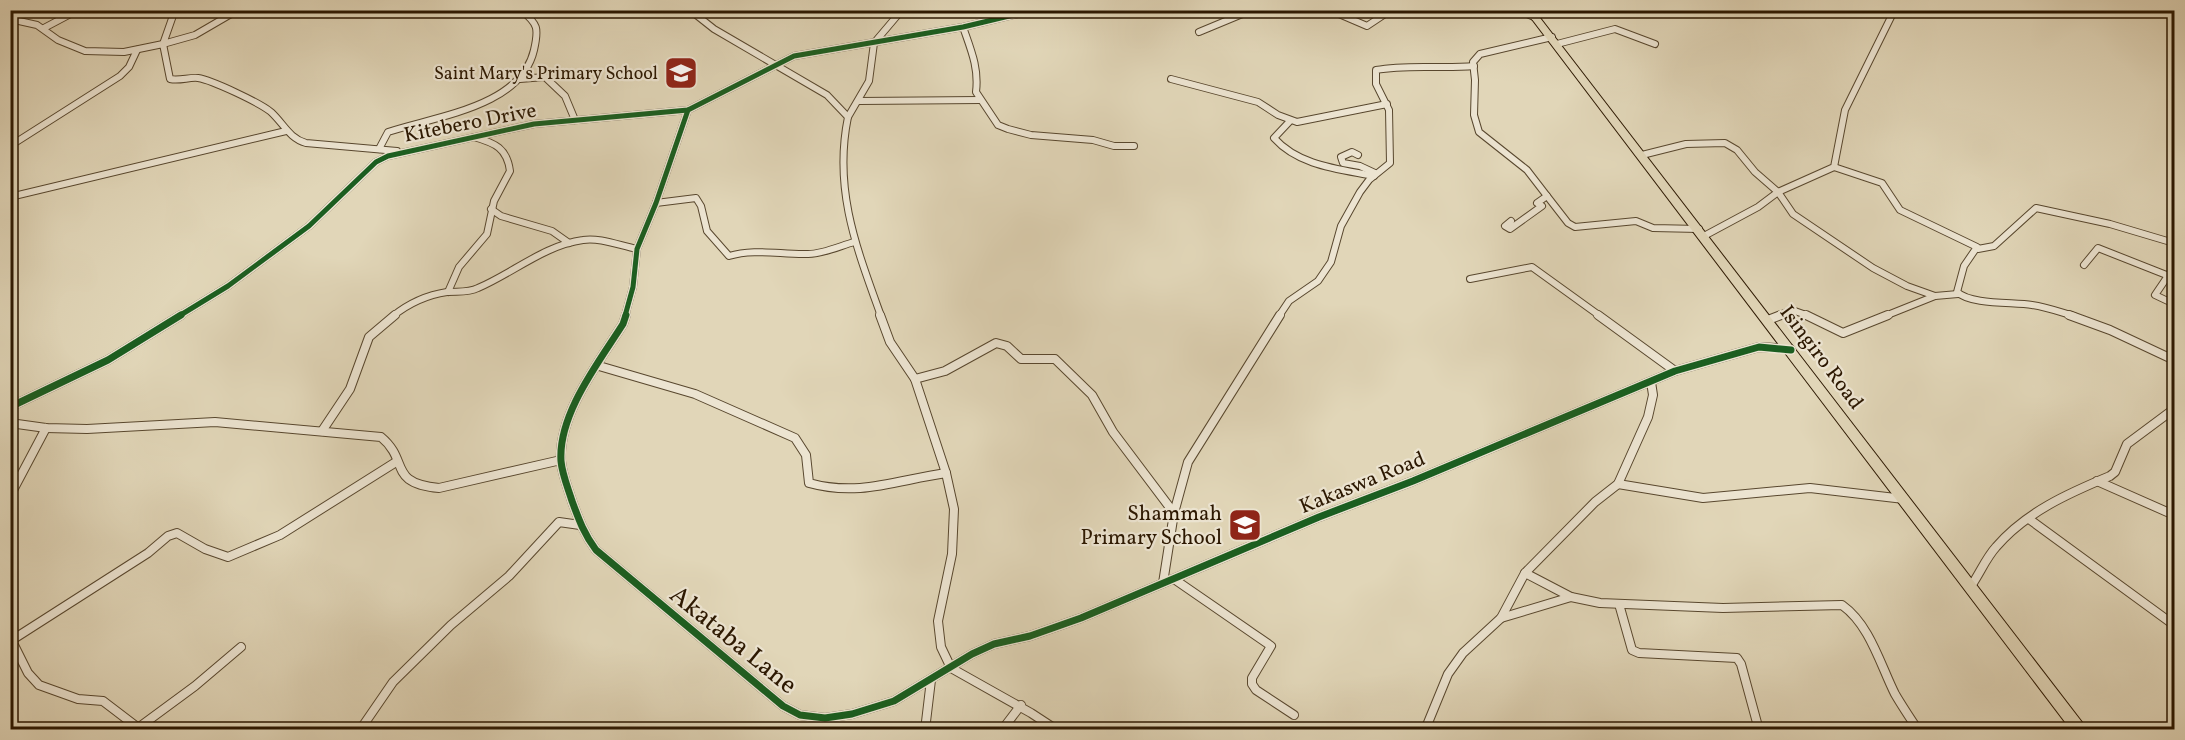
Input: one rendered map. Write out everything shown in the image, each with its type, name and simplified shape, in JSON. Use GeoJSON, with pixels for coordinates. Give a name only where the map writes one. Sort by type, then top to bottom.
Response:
{"type":"FeatureCollection","features":[{"type":"Feature","properties":{"kind":"main road","name":"Isingiro Road"},"geometry":{"type":"LineString","coordinates":[[1532,14],[2081,729]]}},
{"type":"Feature","properties":{"kind":"street"},"geometry":{"type":"LineString","coordinates":[[44,28],[78,10]]}},
{"type":"Feature","properties":{"kind":"street"},"geometry":{"type":"LineString","coordinates":[[175,10],[163,44],[171,79],[180,81],[198,78],[239,94],[277,117],[295,140],[401,152]]}},
{"type":"Feature","properties":{"kind":"street"},"geometry":{"type":"LineString","coordinates":[[10,19],[31,22],[44,28],[62,43],[89,53],[103,55],[137,50],[195,35],[238,10]]}},
{"type":"Feature","properties":{"kind":"street"},"geometry":{"type":"LineString","coordinates":[[379,149],[388,132],[455,112],[504,92],[520,79],[530,62],[537,28],[535,22],[521,10]]}},
{"type":"Feature","properties":{"kind":"street"},"geometry":{"type":"LineString","coordinates":[[690,10],[714,29],[827,95],[848,117]]}},
{"type":"Feature","properties":{"kind":"street"},"geometry":{"type":"LineString","coordinates":[[902,10],[874,43],[868,81],[859,101],[848,117],[842,146],[845,196],[854,242],[890,342],[915,379],[946,473],[954,509],[952,554],[938,621],[941,647],[951,668],[967,679],[1021,705],[1057,729]]}},
{"type":"Feature","properties":{"kind":"street","name":"Kitebero Drive"},"geometry":{"type":"LineString","coordinates":[[10,407],[108,360],[185,315],[309,226],[376,162],[401,152],[534,124],[688,110],[775,64],[795,56],[963,27],[1034,10]]}},
{"type":"Feature","properties":{"kind":"street"},"geometry":{"type":"LineString","coordinates":[[1199,32],[1252,10]]}},
{"type":"Feature","properties":{"kind":"street"},"geometry":{"type":"LineString","coordinates":[[1316,10],[1332,11],[1367,26],[1373,25],[1383,14],[1391,10]]}},
{"type":"Feature","properties":{"kind":"street"},"geometry":{"type":"LineString","coordinates":[[1518,10],[1532,14]]}},
{"type":"Feature","properties":{"kind":"street"},"geometry":{"type":"LineString","coordinates":[[1834,167],[1845,110],[1892,15],[1892,10]]}},
{"type":"Feature","properties":{"kind":"street"},"geometry":{"type":"LineString","coordinates":[[963,27],[976,62],[978,75],[975,92],[998,125],[1031,135],[1093,140],[1114,146],[1134,146]]}},
{"type":"Feature","properties":{"kind":"street"},"geometry":{"type":"LineString","coordinates":[[1654,44],[1615,29],[1480,54],[1474,58],[1476,92],[1473,112],[1479,133],[1509,155],[1540,186],[1568,223],[1575,227],[1636,221],[1653,228],[1702,233],[1758,207],[1778,192],[1834,167],[1882,183],[1900,210],[1978,249],[1994,246],[2005,231],[2019,224],[2036,208],[2110,224],[2175,243]]}},
{"type":"Feature","properties":{"kind":"street"},"geometry":{"type":"LineString","coordinates":[[10,146],[120,76],[129,67],[137,50]]}},
{"type":"Feature","properties":{"kind":"street"},"geometry":{"type":"LineString","coordinates":[[1163,583],[1174,513],[1188,462],[1289,301],[1313,285],[1329,266],[1347,213],[1375,175],[1389,164],[1390,114],[1376,84],[1374,73],[1378,68],[1445,69],[1474,66]]}},
{"type":"Feature","properties":{"kind":"street"},"geometry":{"type":"LineString","coordinates":[[520,79],[545,76],[565,96],[575,120]]}},
{"type":"Feature","properties":{"kind":"street"},"geometry":{"type":"LineString","coordinates":[[1171,79],[1258,102],[1290,121],[1301,122],[1387,105]]}},
{"type":"Feature","properties":{"kind":"street"},"geometry":{"type":"LineString","coordinates":[[859,101],[980,100]]}},
{"type":"Feature","properties":{"kind":"street"},"geometry":{"type":"LineString","coordinates":[[10,423],[46,428],[110,429],[215,422],[381,437],[388,441],[400,470],[419,486],[439,488],[561,460],[563,435],[570,416],[588,380],[599,366],[623,324],[633,288],[637,249],[656,203],[673,148],[688,110]]}},
{"type":"Feature","properties":{"kind":"street"},"geometry":{"type":"LineString","coordinates":[[1290,121],[1274,138],[1281,145],[1314,165],[1375,175]]}},
{"type":"Feature","properties":{"kind":"street"},"geometry":{"type":"LineString","coordinates":[[10,197],[286,131]]}},
{"type":"Feature","properties":{"kind":"street"},"geometry":{"type":"LineString","coordinates":[[448,292],[456,267],[487,234],[495,195],[510,171],[510,163],[502,146],[472,137]]}},
{"type":"Feature","properties":{"kind":"street"},"geometry":{"type":"LineString","coordinates":[[1642,155],[1686,144],[1725,143],[1737,150],[1755,172],[1778,192],[1793,214],[1842,248],[1907,286],[1935,296]]}},
{"type":"Feature","properties":{"kind":"street"},"geometry":{"type":"LineString","coordinates":[[1358,155],[1352,152],[1341,157],[1343,163],[1360,166],[1375,175]]}},
{"type":"Feature","properties":{"kind":"street"},"geometry":{"type":"LineString","coordinates":[[1511,221],[1505,226],[1510,229],[1542,206],[1536,203],[1547,196]]}},
{"type":"Feature","properties":{"kind":"street"},"geometry":{"type":"LineString","coordinates":[[656,203],[696,198],[702,204],[703,222],[709,233],[729,256],[744,251],[770,254],[812,254],[854,242]]}},
{"type":"Feature","properties":{"kind":"street"},"geometry":{"type":"LineString","coordinates":[[491,209],[501,216],[552,231],[569,243]]}},
{"type":"Feature","properties":{"kind":"street"},"geometry":{"type":"LineString","coordinates":[[322,431],[350,389],[369,337],[406,305],[448,292],[460,293],[477,289],[518,266],[569,243],[588,239],[637,249]]}},
{"type":"Feature","properties":{"kind":"street"},"geometry":{"type":"LineString","coordinates":[[2084,265],[2098,248],[2169,276]]}},
{"type":"Feature","properties":{"kind":"street"},"geometry":{"type":"LineString","coordinates":[[1958,294],[1964,266],[1978,249]]}},
{"type":"Feature","properties":{"kind":"street"},"geometry":{"type":"LineString","coordinates":[[1470,279],[1532,267],[1675,371]]}},
{"type":"Feature","properties":{"kind":"street"},"geometry":{"type":"LineString","coordinates":[[2174,268],[2155,295],[2175,304]]}},
{"type":"Feature","properties":{"kind":"street"},"geometry":{"type":"LineString","coordinates":[[1768,320],[1792,310],[1798,310],[1839,332],[1848,332],[1935,296],[1958,294],[1971,298],[2013,302],[2067,314],[2175,360]]}},
{"type":"Feature","properties":{"kind":"street"},"geometry":{"type":"LineString","coordinates":[[915,379],[945,370],[996,343],[1007,346],[1021,359],[1055,359],[1092,395],[1113,432],[1174,513]]}},
{"type":"Feature","properties":{"kind":"street","name":"Kakaswa Road"},"geometry":{"type":"LineString","coordinates":[[951,668],[972,654],[994,644],[1030,636],[1081,618],[1319,517],[1413,481],[1675,371],[1760,347],[1791,350]]}},
{"type":"Feature","properties":{"kind":"street"},"geometry":{"type":"LineString","coordinates":[[599,366],[696,394],[795,438],[805,448],[807,454],[806,477],[809,483],[817,486],[861,490],[888,487],[925,475],[946,473]]}},
{"type":"Feature","properties":{"kind":"street"},"geometry":{"type":"LineString","coordinates":[[1425,729],[1448,674],[1463,653],[1501,618],[1525,573],[1595,502],[1617,484],[1648,417],[1653,395],[1651,382]]}},
{"type":"Feature","properties":{"kind":"street"},"geometry":{"type":"LineString","coordinates":[[1971,586],[1994,549],[2008,534],[2029,519],[2115,472],[2127,444],[2175,409]]}},
{"type":"Feature","properties":{"kind":"street"},"geometry":{"type":"LineString","coordinates":[[10,496],[46,428]]}},
{"type":"Feature","properties":{"kind":"street","name":"Akataba Lane"},"geometry":{"type":"LineString","coordinates":[[561,460],[580,525],[596,550],[783,706],[800,715],[825,718],[852,714],[894,701],[951,668]]}},
{"type":"Feature","properties":{"kind":"street"},"geometry":{"type":"LineString","coordinates":[[241,647],[140,729],[103,700],[78,699],[39,685],[28,673],[11,638],[148,553],[168,536],[183,534],[205,549],[228,557],[280,535],[396,462]]}},
{"type":"Feature","properties":{"kind":"street"},"geometry":{"type":"LineString","coordinates":[[2097,481],[2175,515]]}},
{"type":"Feature","properties":{"kind":"street"},"geometry":{"type":"LineString","coordinates":[[1617,484],[1703,498],[1810,488],[1905,499]]}},
{"type":"Feature","properties":{"kind":"street"},"geometry":{"type":"LineString","coordinates":[[2029,519],[2175,625]]}},
{"type":"Feature","properties":{"kind":"street"},"geometry":{"type":"LineString","coordinates":[[360,729],[393,682],[420,654],[509,576],[560,522],[580,525]]}},
{"type":"Feature","properties":{"kind":"street"},"geometry":{"type":"LineString","coordinates":[[1525,573],[1570,597],[1600,603],[1723,608],[1842,605],[1855,614],[1898,699],[1918,729]]}},
{"type":"Feature","properties":{"kind":"street"},"geometry":{"type":"LineString","coordinates":[[1174,579],[1271,645],[1252,678],[1252,684],[1256,690],[1294,715]]}},
{"type":"Feature","properties":{"kind":"street"},"geometry":{"type":"LineString","coordinates":[[1501,618],[1570,597]]}},
{"type":"Feature","properties":{"kind":"street"},"geometry":{"type":"LineString","coordinates":[[1619,604],[1632,650],[1737,658],[1741,664],[1759,729]]}},
{"type":"Feature","properties":{"kind":"street"},"geometry":{"type":"LineString","coordinates":[[925,729],[932,680]]}},
{"type":"Feature","properties":{"kind":"street"},"geometry":{"type":"LineString","coordinates":[[1002,729],[1021,705]]}},
{"type":"Feature","properties":{"kind":"cycle path"},"geometry":{"type":"LineString","coordinates":[[10,407],[108,360],[228,286],[309,226],[376,162],[388,156],[534,124],[688,110],[794,56],[963,27],[1034,10]]}},
{"type":"Feature","properties":{"kind":"cycle path"},"geometry":{"type":"LineString","coordinates":[[688,110],[656,203],[637,249],[633,287],[623,324],[588,380],[563,435],[561,460],[563,473],[583,533],[596,550],[783,706],[800,715],[825,718],[852,714],[894,701],[972,654],[994,644],[1030,636],[1081,618],[1319,517],[1413,481],[1675,371],[1759,347],[1791,350]]}},
{"type":"Feature","properties":{"kind":"place","name":"Saint Mary's Primary School"},"geometry":{"type":"Point","coordinates":[681,73]}},
{"type":"Feature","properties":{"kind":"place","name":"Shammah Primary School"},"geometry":{"type":"Point","coordinates":[1245,525]}}]}
